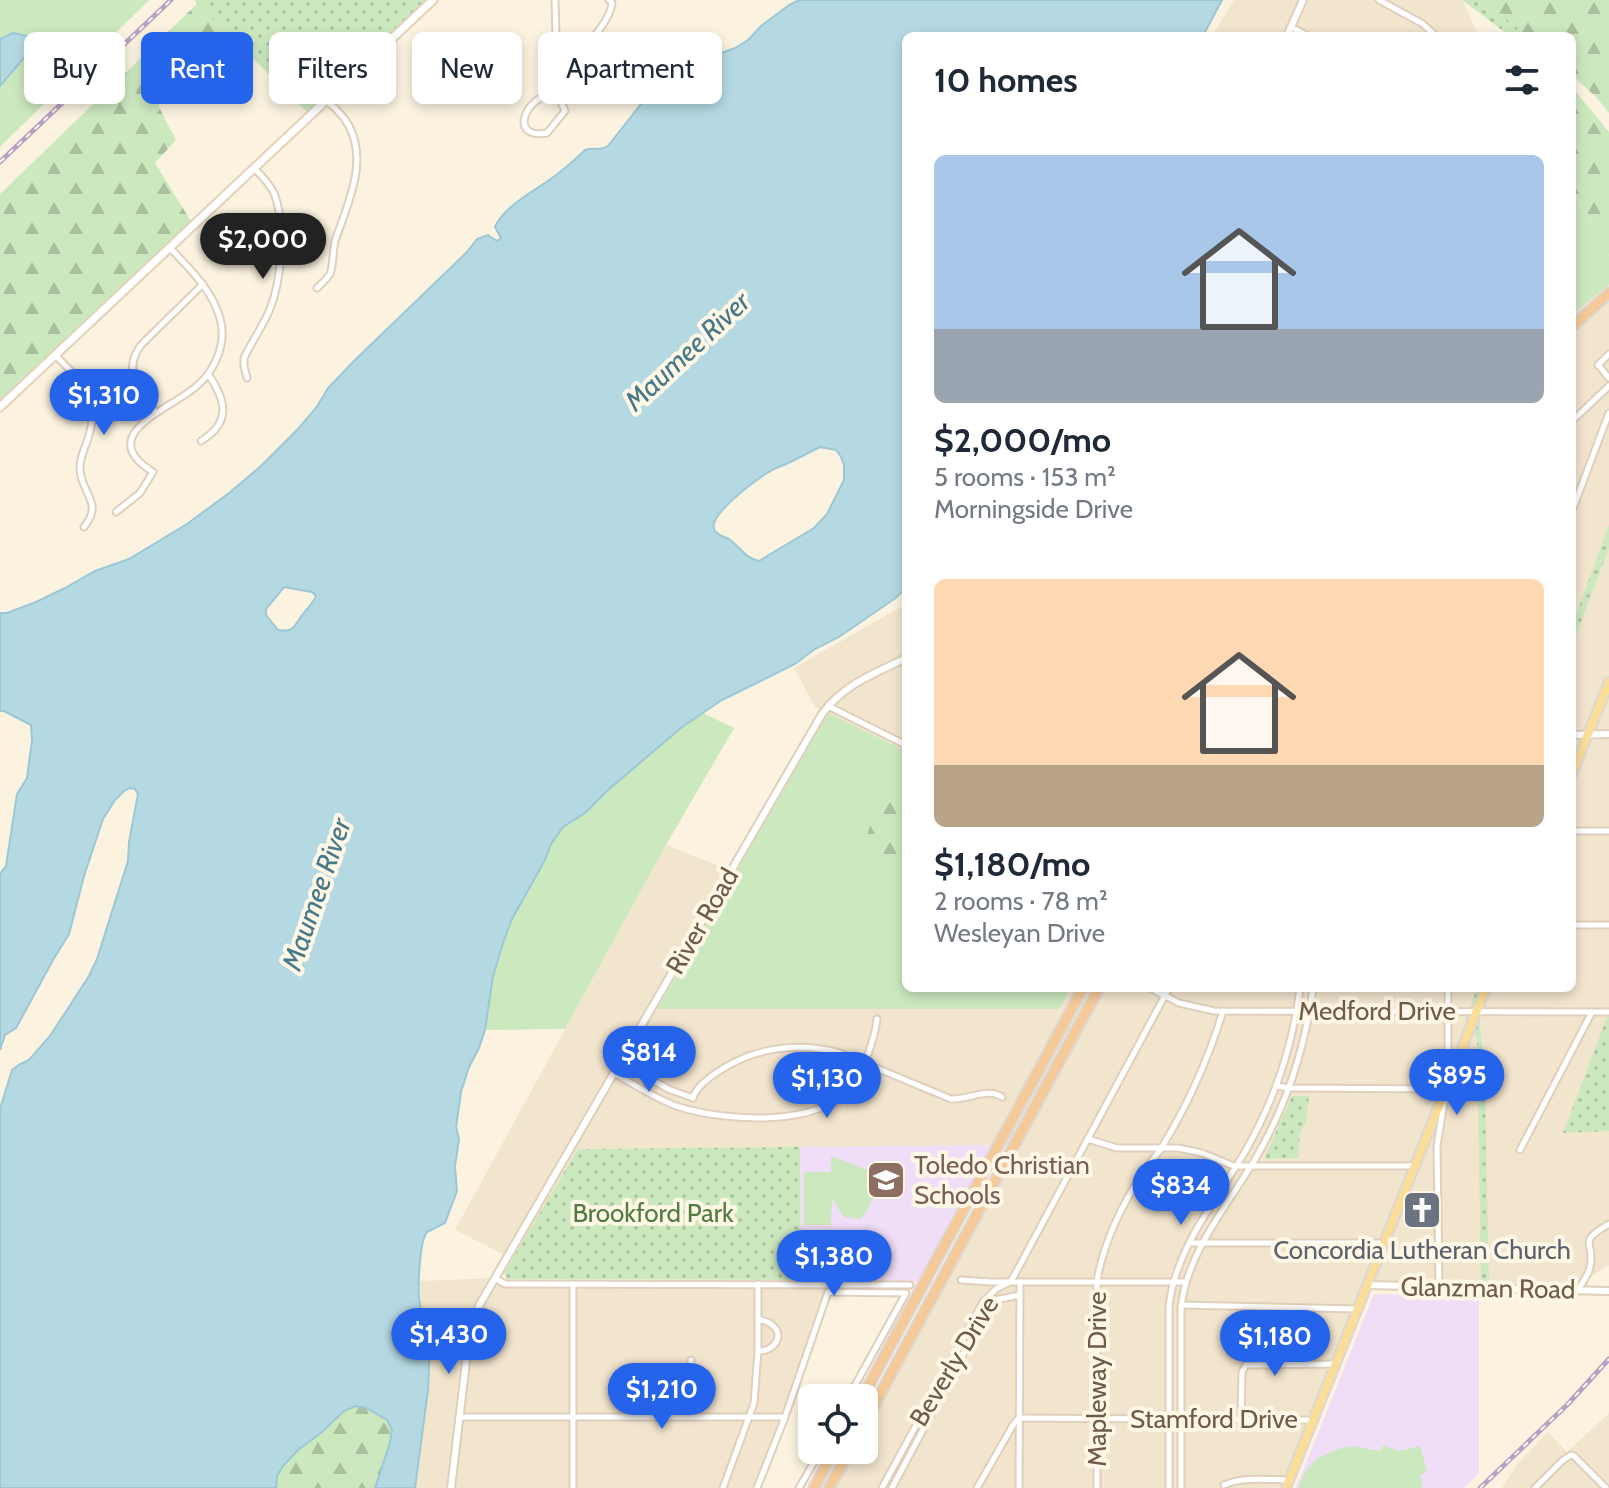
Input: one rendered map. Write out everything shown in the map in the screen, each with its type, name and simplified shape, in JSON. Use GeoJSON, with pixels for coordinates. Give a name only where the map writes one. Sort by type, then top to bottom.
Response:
{"type":"FeatureCollection","features":[{"type":"Feature","properties":{"kind":"highway"},"geometry":{"type":"LineString","coordinates":[[1576,323],[1609,293]]}},
{"type":"Feature","properties":{"kind":"highway"},"geometry":{"type":"LineString","coordinates":[[870,1384],[1081,992]]}},
{"type":"Feature","properties":{"kind":"highway"},"geometry":{"type":"LineString","coordinates":[[878,1398],[1097,992]]}},
{"type":"Feature","properties":{"kind":"highway"},"geometry":{"type":"LineString","coordinates":[[815,1488],[827,1464]]}},
{"type":"Feature","properties":{"kind":"highway"},"geometry":{"type":"LineString","coordinates":[[829,1488],[842,1464]]}},
{"type":"Feature","properties":{"kind":"main road"},"geometry":{"type":"LineString","coordinates":[[396,35],[433,0]]}},
{"type":"Feature","properties":{"kind":"main road"},"geometry":{"type":"LineString","coordinates":[[0,407],[324,104]]}},
{"type":"Feature","properties":{"kind":"main road"},"geometry":{"type":"LineString","coordinates":[[1576,764],[1609,682]]}},
{"type":"Feature","properties":{"kind":"main road"},"geometry":{"type":"LineString","coordinates":[[1288,1484],[1484,992]]}},
{"type":"Feature","properties":{"kind":"street"},"geometry":{"type":"LineString","coordinates":[[555,0],[556,32]]}},
{"type":"Feature","properties":{"kind":"street"},"geometry":{"type":"LineString","coordinates":[[597,32],[611,11],[612,3],[609,0]]}},
{"type":"Feature","properties":{"kind":"street"},"geometry":{"type":"LineString","coordinates":[[1289,32],[1303,0]]}},
{"type":"Feature","properties":{"kind":"street"},"geometry":{"type":"LineString","coordinates":[[1379,0],[1432,32]]}},
{"type":"Feature","properties":{"kind":"street"},"geometry":{"type":"LineString","coordinates":[[1291,27],[1300,32]]}},
{"type":"Feature","properties":{"kind":"street"},"geometry":{"type":"LineString","coordinates":[[557,93],[565,111],[551,130],[541,134],[526,128],[523,119],[532,105],[542,95],[557,93]]}},
{"type":"Feature","properties":{"kind":"street"},"geometry":{"type":"LineString","coordinates":[[317,288],[331,270],[333,246],[353,194],[356,169],[351,130],[330,104]]}},
{"type":"Feature","properties":{"kind":"street"},"geometry":{"type":"LineString","coordinates":[[247,378],[244,358],[271,307],[280,253],[277,204],[272,189],[255,169]]}},
{"type":"Feature","properties":{"kind":"street"},"geometry":{"type":"LineString","coordinates":[[116,512],[140,493],[153,472],[132,454],[130,445],[135,430],[208,374],[220,350],[223,330],[218,311],[203,284],[170,248]]}},
{"type":"Feature","properties":{"kind":"street"},"geometry":{"type":"LineString","coordinates":[[156,413],[134,378],[132,366],[135,354],[203,284]]}},
{"type":"Feature","properties":{"kind":"street"},"geometry":{"type":"LineString","coordinates":[[1609,354],[1598,365],[1609,378]]}},
{"type":"Feature","properties":{"kind":"street"},"geometry":{"type":"LineString","coordinates":[[55,355],[85,387],[93,409],[92,425],[80,462],[82,482],[93,508],[91,518],[84,527]]}},
{"type":"Feature","properties":{"kind":"street"},"geometry":{"type":"LineString","coordinates":[[201,441],[215,429],[224,413],[223,402],[208,374]]}},
{"type":"Feature","properties":{"kind":"street"},"geometry":{"type":"LineString","coordinates":[[1576,417],[1609,386]]}},
{"type":"Feature","properties":{"kind":"street"},"geometry":{"type":"LineString","coordinates":[[1576,500],[1609,413]]}},
{"type":"Feature","properties":{"kind":"street","name":"River Road"},"geometry":{"type":"LineString","coordinates":[[451,1488],[471,1324],[475,1313],[828,706],[848,688],[902,660]]}},
{"type":"Feature","properties":{"kind":"street"},"geometry":{"type":"LineString","coordinates":[[828,706],[902,743]]}},
{"type":"Feature","properties":{"kind":"street"},"geometry":{"type":"LineString","coordinates":[[1576,735],[1609,734]]}},
{"type":"Feature","properties":{"kind":"street"},"geometry":{"type":"LineString","coordinates":[[1576,831],[1609,831]]}},
{"type":"Feature","properties":{"kind":"street"},"geometry":{"type":"LineString","coordinates":[[1576,925],[1609,925]]}},
{"type":"Feature","properties":{"kind":"street","name":"Medford Drive"},"geometry":{"type":"LineString","coordinates":[[1158,992],[1190,1007],[1223,1011],[1609,1012]]}},
{"type":"Feature","properties":{"kind":"street","name":"Beverly Drive"},"geometry":{"type":"LineString","coordinates":[[882,1488],[983,1302],[1001,1285],[1010,1282],[1167,992]]}},
{"type":"Feature","properties":{"kind":"street"},"geometry":{"type":"LineString","coordinates":[[1169,1488],[1169,1307],[1173,1282],[1190,1243],[1257,1130],[1277,1086],[1287,1057],[1299,992]]}},
{"type":"Feature","properties":{"kind":"street"},"geometry":{"type":"LineString","coordinates":[[1181,1488],[1181,1305],[1186,1282],[1203,1243],[1268,1135],[1289,1088],[1312,992]]}},
{"type":"Feature","properties":{"kind":"street"},"geometry":{"type":"LineString","coordinates":[[1439,1287],[1437,1149],[1447,1085],[1448,992]]}},
{"type":"Feature","properties":{"kind":"street","name":"Mapleway Drive"},"geometry":{"type":"LineString","coordinates":[[1097,1488],[1099,1267],[1121,1214],[1142,1174],[1161,1148],[1203,1068],[1223,1011]]}},
{"type":"Feature","properties":{"kind":"street"},"geometry":{"type":"LineString","coordinates":[[1520,1150],[1592,1012]]}},
{"type":"Feature","properties":{"kind":"street"},"geometry":{"type":"LineString","coordinates":[[614,1073],[656,1098],[698,1111],[750,1117],[784,1116],[813,1110],[850,1089],[858,1078],[877,1019]]}},
{"type":"Feature","properties":{"kind":"street"},"geometry":{"type":"LineString","coordinates":[[698,1111],[693,1094],[705,1081],[732,1062],[776,1048],[796,1046],[825,1049],[864,1062],[951,1099],[962,1100],[991,1092],[1002,1097]]}},
{"type":"Feature","properties":{"kind":"street"},"geometry":{"type":"LineString","coordinates":[[621,1061],[668,1089],[693,1098]]}},
{"type":"Feature","properties":{"kind":"street"},"geometry":{"type":"LineString","coordinates":[[1277,1086],[1447,1085]]}},
{"type":"Feature","properties":{"kind":"street"},"geometry":{"type":"LineString","coordinates":[[1088,1139],[1117,1148],[1178,1148],[1202,1153],[1236,1167],[1414,1166]]}},
{"type":"Feature","properties":{"kind":"street"},"geometry":{"type":"LineString","coordinates":[[1421,1147],[1437,1149]]}},
{"type":"Feature","properties":{"kind":"street"},"geometry":{"type":"LineString","coordinates":[[1578,1290],[1590,1268],[1589,1239],[1609,1224]]}},
{"type":"Feature","properties":{"kind":"street"},"geometry":{"type":"LineString","coordinates":[[1190,1243],[1384,1243]]}},
{"type":"Feature","properties":{"kind":"street"},"geometry":{"type":"LineString","coordinates":[[495,1278],[505,1284],[910,1285]]}},
{"type":"Feature","properties":{"kind":"street"},"geometry":{"type":"LineString","coordinates":[[961,1280],[1186,1282]]}},
{"type":"Feature","properties":{"kind":"street"},"geometry":{"type":"LineString","coordinates":[[1019,1488],[1020,1282]]}},
{"type":"Feature","properties":{"kind":"street"},"geometry":{"type":"LineString","coordinates":[[573,1284],[573,1488]]}},
{"type":"Feature","properties":{"kind":"street"},"geometry":{"type":"LineString","coordinates":[[723,1488],[750,1417],[757,1385],[758,1284]]}},
{"type":"Feature","properties":{"kind":"street","name":"Glanzman Road"},"geometry":{"type":"LineString","coordinates":[[1367,1285],[1609,1291]]}},
{"type":"Feature","properties":{"kind":"street"},"geometry":{"type":"LineString","coordinates":[[757,1488],[828,1292],[906,1293],[856,1384]]}},
{"type":"Feature","properties":{"kind":"street","name":"Beverly Drive"},"geometry":{"type":"LineString","coordinates":[[892,1488],[988,1308],[995,1300],[1020,1295]]}},
{"type":"Feature","properties":{"kind":"street"},"geometry":{"type":"LineString","coordinates":[[1181,1305],[1357,1309]]}},
{"type":"Feature","properties":{"kind":"street"},"geometry":{"type":"LineString","coordinates":[[758,1319],[771,1324],[777,1334],[771,1349],[758,1351]]}},
{"type":"Feature","properties":{"kind":"street"},"geometry":{"type":"LineString","coordinates":[[691,1360],[691,1417]]}},
{"type":"Feature","properties":{"kind":"street"},"geometry":{"type":"LineString","coordinates":[[1241,1420],[1242,1372],[1246,1365],[1335,1364]]}},
{"type":"Feature","properties":{"kind":"street"},"geometry":{"type":"LineString","coordinates":[[459,1417],[782,1417]]}},
{"type":"Feature","properties":{"kind":"street"},"geometry":{"type":"LineString","coordinates":[[977,1488],[1019,1418]]}},
{"type":"Feature","properties":{"kind":"street","name":"Stamford Drive"},"geometry":{"type":"LineString","coordinates":[[1019,1418],[1313,1420]]}},
{"type":"Feature","properties":{"kind":"street"},"geometry":{"type":"LineString","coordinates":[[1535,1488],[1571,1455],[1606,1488]]}},
{"type":"Feature","properties":{"kind":"street"},"geometry":{"type":"LineString","coordinates":[[799,1488],[813,1464]]}},
{"type":"Feature","properties":{"kind":"street"},"geometry":{"type":"LineString","coordinates":[[1224,1485],[1242,1480],[1288,1484]]}},
{"type":"Feature","properties":{"kind":"shaded area"},"geometry":{"type":"Polygon","coordinates":[[[1234,0],[1462,0],[1477,32],[1214,32],[1234,0]]]}},
{"type":"Feature","properties":{"kind":"shaded area"},"geometry":{"type":"Polygon","coordinates":[[[1609,284],[1609,1265],[1574,1288],[1365,1283],[1283,1488],[834,1488],[847,1464],[878,1464],[878,1408],[1022,1145],[578,1149],[513,1259],[455,1230],[666,845],[731,871],[657,1009],[1059,1009],[1069,992],[1576,992],[1576,312],[1609,284]]]}},
{"type":"Feature","properties":{"kind":"shaded area"},"geometry":{"type":"Polygon","coordinates":[[[902,606],[902,749],[815,707],[794,668],[902,606]]]}},
{"type":"Feature","properties":{"kind":"shaded area","name":"Toledo Christian Schools"},"geometry":{"type":"Polygon","coordinates":[[[992,1145],[918,1282],[801,1280],[800,1147],[992,1145]]]}},
{"type":"Feature","properties":{"kind":"shaded area"},"geometry":{"type":"Polygon","coordinates":[[[495,1278],[505,1284],[829,1284],[782,1417],[752,1488],[415,1488],[428,1390],[431,1322],[421,1309],[420,1281],[495,1278]]]}},
{"type":"Feature","properties":{"kind":"shaded area"},"geometry":{"type":"Polygon","coordinates":[[[1374,1294],[1479,1298],[1479,1474],[1464,1488],[1296,1488],[1374,1294]]]}},
{"type":"Feature","properties":{"kind":"shaded area"},"geometry":{"type":"Polygon","coordinates":[[[1609,1413],[1609,1488],[1502,1488],[1518,1463],[1548,1432],[1567,1452],[1609,1413]]]}},
{"type":"Feature","properties":{"kind":"green space"},"geometry":{"type":"Polygon","coordinates":[[[0,0],[149,0],[117,32],[24,32],[24,104],[44,104],[0,147],[0,0]]]}},
{"type":"Feature","properties":{"kind":"green space"},"geometry":{"type":"Polygon","coordinates":[[[194,0],[427,0],[393,32],[269,32],[269,74],[253,58],[253,32],[226,32],[194,0]]]}},
{"type":"Feature","properties":{"kind":"green space"},"geometry":{"type":"Polygon","coordinates":[[[201,0],[269,38],[269,48],[253,55],[253,32],[168,32],[201,0]]]}},
{"type":"Feature","properties":{"kind":"green space"},"geometry":{"type":"Polygon","coordinates":[[[1462,0],[1484,0],[1522,32],[1505,32],[1462,0]]]}},
{"type":"Feature","properties":{"kind":"green space"},"geometry":{"type":"Polygon","coordinates":[[[1484,0],[1609,0],[1609,113],[1576,79],[1576,32],[1522,32],[1484,0]]]}},
{"type":"Feature","properties":{"kind":"green space"},"geometry":{"type":"Polygon","coordinates":[[[141,58],[141,104],[158,104],[176,140],[155,163],[191,221],[0,401],[0,194],[93,104],[125,104],[125,73],[141,58]]]}},
{"type":"Feature","properties":{"kind":"green space"},"geometry":{"type":"Polygon","coordinates":[[[1576,92],[1609,132],[1609,256],[1576,194],[1576,92]]]}},
{"type":"Feature","properties":{"kind":"green space"},"geometry":{"type":"Polygon","coordinates":[[[299,104],[316,104],[307,112],[299,104]]]}},
{"type":"Feature","properties":{"kind":"green space"},"geometry":{"type":"Polygon","coordinates":[[[1576,194],[1609,256],[1609,284],[1576,312],[1576,194]]]}},
{"type":"Feature","properties":{"kind":"green space"},"geometry":{"type":"Polygon","coordinates":[[[1609,525],[1609,548],[1576,635],[1576,615],[1609,525]]]}},
{"type":"Feature","properties":{"kind":"green space"},"geometry":{"type":"Polygon","coordinates":[[[703,713],[734,728],[565,1029],[485,1030],[493,976],[503,940],[545,860],[550,844],[563,827],[585,813],[663,741],[703,713]]]}},
{"type":"Feature","properties":{"kind":"green space"},"geometry":{"type":"Polygon","coordinates":[[[828,713],[902,749],[902,992],[1069,992],[1059,1009],[657,1009],[828,713]]]}},
{"type":"Feature","properties":{"kind":"green space"},"geometry":{"type":"Polygon","coordinates":[[[891,793],[902,797],[902,919],[896,913],[899,891],[889,876],[862,852],[874,812],[891,793]]]}},
{"type":"Feature","properties":{"kind":"green space"},"geometry":{"type":"Polygon","coordinates":[[[1476,992],[1479,992],[1485,1082],[1489,1285],[1481,1284],[1477,1038],[1466,1018],[1476,992]]]}},
{"type":"Feature","properties":{"kind":"green space"},"geometry":{"type":"Polygon","coordinates":[[[1607,1017],[1609,1131],[1563,1133],[1607,1017]]]}},
{"type":"Feature","properties":{"kind":"green space"},"geometry":{"type":"Polygon","coordinates":[[[1292,1096],[1309,1096],[1298,1158],[1264,1159],[1292,1096]]]}},
{"type":"Feature","properties":{"kind":"green space","name":"Brookford Park"},"geometry":{"type":"Polygon","coordinates":[[[800,1147],[801,1280],[507,1279],[504,1273],[578,1149],[800,1147]]]}},
{"type":"Feature","properties":{"kind":"green space"},"geometry":{"type":"Polygon","coordinates":[[[831,1156],[876,1173],[880,1181],[868,1209],[860,1219],[844,1217],[832,1199],[831,1225],[804,1225],[804,1172],[831,1172],[831,1156]]]}},
{"type":"Feature","properties":{"kind":"green space"},"geometry":{"type":"Polygon","coordinates":[[[356,1406],[388,1420],[392,1430],[375,1488],[276,1488],[277,1476],[298,1450],[344,1411],[356,1406]]]}},
{"type":"Feature","properties":{"kind":"green space"},"geometry":{"type":"Polygon","coordinates":[[[1384,1445],[1397,1451],[1420,1446],[1427,1472],[1420,1475],[1423,1488],[1298,1488],[1305,1472],[1316,1459],[1338,1449],[1353,1446],[1380,1451],[1384,1445]]]}},
{"type":"Feature","properties":{"kind":"water","name":"Maumee River"},"geometry":{"type":"Polygon","coordinates":[[[799,0],[1222,0],[1205,32],[902,32],[902,591],[839,637],[795,664],[722,700],[682,727],[585,813],[563,827],[551,844],[504,940],[493,976],[485,1030],[461,1092],[456,1127],[459,1139],[455,1166],[457,1191],[445,1223],[427,1232],[422,1247],[420,1305],[431,1322],[428,1390],[415,1488],[375,1488],[392,1430],[387,1420],[356,1406],[344,1411],[298,1450],[277,1476],[276,1488],[0,1488],[0,1109],[12,1070],[29,1060],[50,1036],[97,959],[128,861],[138,794],[135,789],[125,790],[103,819],[69,934],[16,1028],[5,1035],[0,1050],[0,874],[6,866],[17,794],[27,778],[32,740],[31,725],[0,711],[0,613],[36,602],[95,571],[129,559],[187,524],[229,493],[297,430],[328,388],[477,239],[488,235],[497,241],[501,238],[495,227],[507,211],[585,150],[608,146],[641,104],[722,104],[722,53],[748,40],[761,26],[799,0]],[[820,447],[773,469],[745,489],[718,515],[714,523],[715,531],[750,558],[759,561],[814,528],[827,514],[844,480],[841,457],[836,450],[820,447]],[[284,587],[266,609],[266,615],[278,630],[288,630],[294,627],[316,596],[312,592],[284,587]]]}},
{"type":"Feature","properties":{"kind":"water"},"geometry":{"type":"Polygon","coordinates":[[[13,33],[24,35],[24,58],[0,86],[0,39],[13,33]]]}},
{"type":"Feature","properties":{"kind":"railway"},"geometry":{"type":"LineString","coordinates":[[0,162],[171,0]]}},
{"type":"Feature","properties":{"kind":"railway"},"geometry":{"type":"LineString","coordinates":[[1480,1488],[1568,1404],[1609,1359]]}},
{"type":"Feature","properties":{"kind":"place","name":"Toledo Christian Schools"},"geometry":{"type":"Point","coordinates":[886,1180]}},
{"type":"Feature","properties":{"kind":"place","name":"Concordia Lutheran Church"},"geometry":{"type":"Point","coordinates":[1422,1210]}}]}
